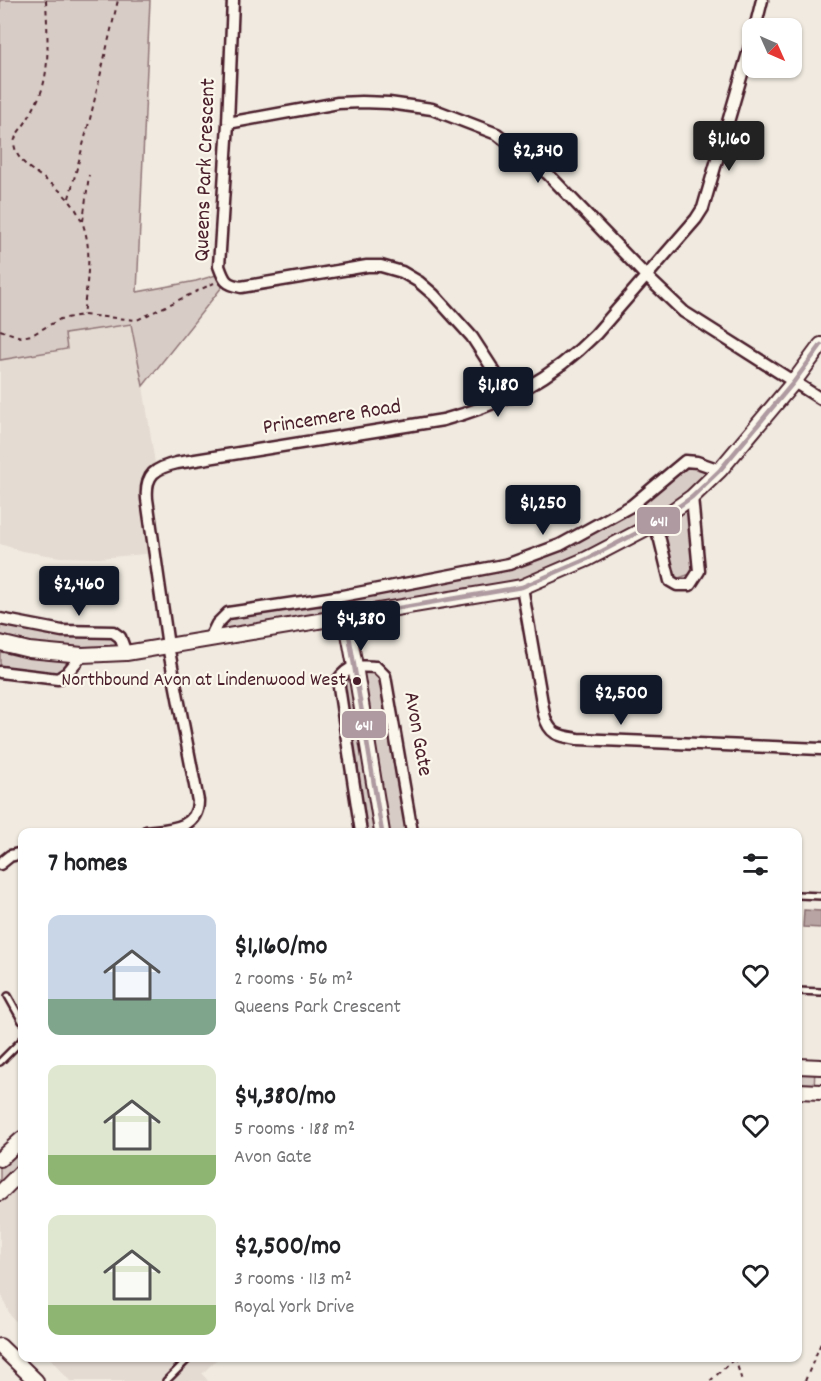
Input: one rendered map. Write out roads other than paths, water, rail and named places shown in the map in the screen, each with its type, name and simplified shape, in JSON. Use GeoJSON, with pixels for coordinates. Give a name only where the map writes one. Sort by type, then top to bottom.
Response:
{"type":"FeatureCollection","features":[{"type":"Feature","properties":{"kind":"street","name":"Queens Park Crescent"},"geometry":{"type":"LineString","coordinates":[[233,0],[219,266],[223,279],[230,285],[241,287],[367,266],[381,266],[402,272],[419,282],[459,321],[478,345],[511,397]]}},
{"type":"Feature","properties":{"kind":"street"},"geometry":{"type":"LineString","coordinates":[[758,18],[762,0]]}},
{"type":"Feature","properties":{"kind":"street"},"geometry":{"type":"LineString","coordinates":[[646,276],[703,208],[742,74]]}},
{"type":"Feature","properties":{"kind":"street"},"geometry":{"type":"LineString","coordinates":[[228,123],[338,103],[389,103],[432,109],[497,134],[548,174],[684,312],[821,399]]}},
{"type":"Feature","properties":{"kind":"street","name":"Princemere Road"},"geometry":{"type":"LineString","coordinates":[[168,646],[146,489],[150,476],[156,470],[165,465],[443,420],[486,408],[542,379],[579,351],[646,276]]}},
{"type":"Feature","properties":{"kind":"street"},"geometry":{"type":"LineString","coordinates":[[0,643],[29,650],[82,655],[126,653],[522,587],[587,559],[654,524],[692,497],[720,470],[793,383],[821,345]]}},
{"type":"Feature","properties":{"kind":"street"},"geometry":{"type":"LineString","coordinates":[[208,640],[217,624],[228,613],[342,596],[510,564],[560,545],[631,506],[685,461],[697,462],[720,470]]}},
{"type":"Feature","properties":{"kind":"street"},"geometry":{"type":"LineString","coordinates":[[654,524],[670,581],[677,585],[690,585],[699,571],[692,497]]}},
{"type":"Feature","properties":{"kind":"street"},"geometry":{"type":"LineString","coordinates":[[522,587],[546,724],[560,736],[578,739],[821,749]]}},
{"type":"Feature","properties":{"kind":"street"},"geometry":{"type":"LineString","coordinates":[[346,617],[381,828]]}},
{"type":"Feature","properties":{"kind":"street"},"geometry":{"type":"LineString","coordinates":[[0,619],[62,631],[113,632],[120,637],[126,653]]}},
{"type":"Feature","properties":{"kind":"street"},"geometry":{"type":"LineString","coordinates":[[168,646],[198,801],[194,818],[186,825],[169,828]]}},
{"type":"Feature","properties":{"kind":"street"},"geometry":{"type":"LineString","coordinates":[[0,672],[58,679],[68,673],[82,655]]}},
{"type":"Feature","properties":{"kind":"street"},"geometry":{"type":"LineString","coordinates":[[356,666],[343,673],[338,680],[360,828]]}},
{"type":"Feature","properties":{"kind":"street","name":"Avon Gate"},"geometry":{"type":"LineString","coordinates":[[356,666],[376,667],[386,676],[411,828]]}},
{"type":"Feature","properties":{"kind":"street"},"geometry":{"type":"LineString","coordinates":[[0,864],[10,856],[18,854]]}},
{"type":"Feature","properties":{"kind":"street"},"geometry":{"type":"LineString","coordinates":[[802,1066],[821,1067]]}},
{"type":"Feature","properties":{"kind":"street"},"geometry":{"type":"LineString","coordinates":[[802,1091],[821,1092]]}},
{"type":"Feature","properties":{"kind":"street"},"geometry":{"type":"LineString","coordinates":[[0,1159],[18,1142]]}},
{"type":"Feature","properties":{"kind":"street"},"geometry":{"type":"LineString","coordinates":[[0,1193],[18,1175]]}},
{"type":"Feature","properties":{"kind":"street"},"geometry":{"type":"LineString","coordinates":[[0,1346],[36,1381]]}},
{"type":"Feature","properties":{"kind":"lane"},"geometry":{"type":"LineString","coordinates":[[802,895],[821,896]]}},
{"type":"Feature","properties":{"kind":"lane"},"geometry":{"type":"LineString","coordinates":[[802,991],[821,992]]}},
{"type":"Feature","properties":{"kind":"lane"},"geometry":{"type":"LineString","coordinates":[[9,996],[18,1013]]}},
{"type":"Feature","properties":{"kind":"lane"},"geometry":{"type":"LineString","coordinates":[[0,1062],[18,1044]]}},
{"type":"Feature","properties":{"kind":"lane"},"geometry":{"type":"LineString","coordinates":[[166,1381],[185,1362]]}},
{"type":"Feature","properties":{"kind":"place","name":"Northbound Avon at Lindenwood West"},"geometry":{"type":"Point","coordinates":[357,681]}}]}
